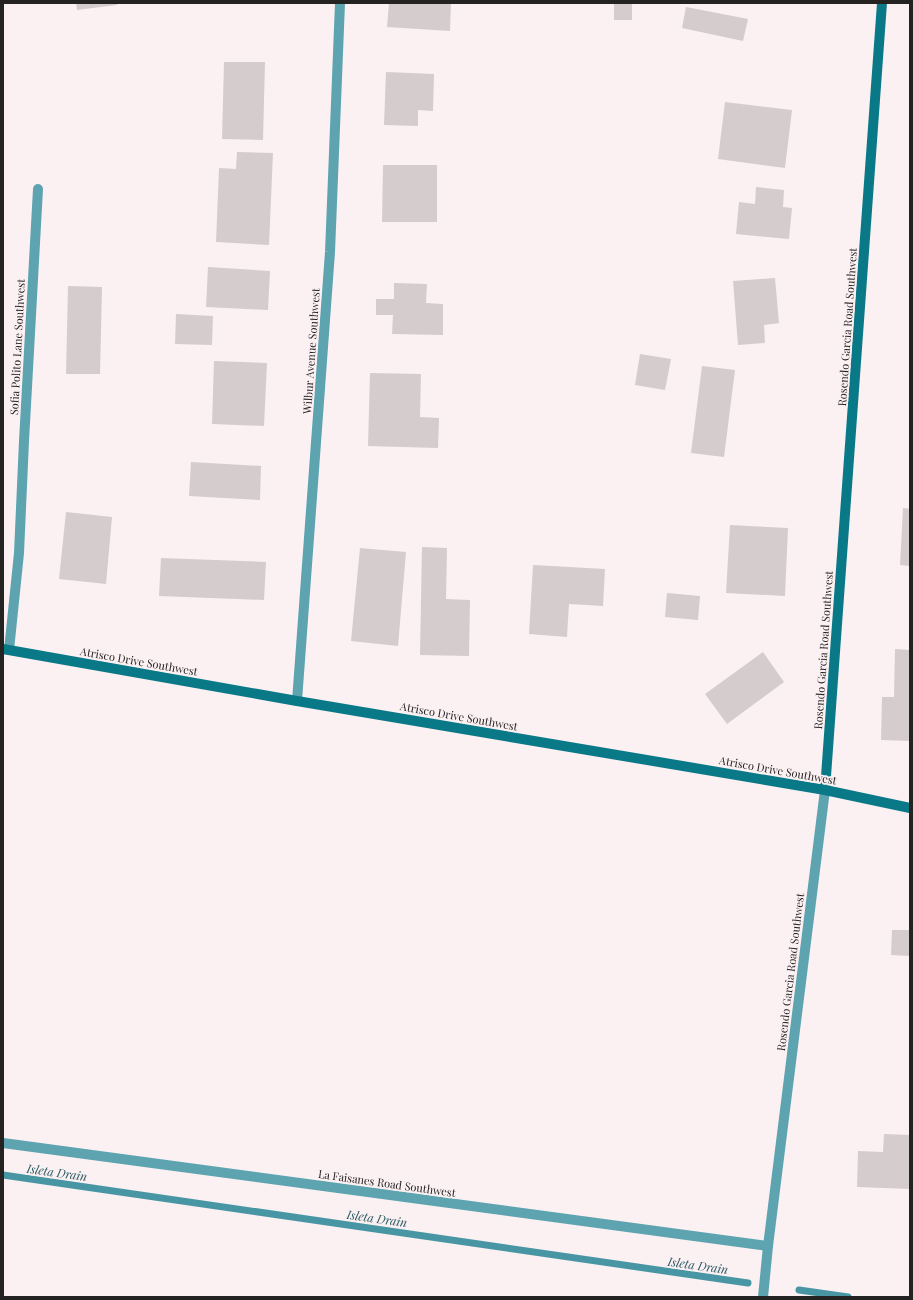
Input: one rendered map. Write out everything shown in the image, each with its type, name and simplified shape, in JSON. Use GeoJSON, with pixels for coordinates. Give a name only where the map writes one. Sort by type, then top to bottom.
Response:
{"type":"FeatureCollection","features":[{"type":"Feature","properties":{"kind":"street","name":"Wilbur Avenue Southwest"},"geometry":{"type":"LineString","coordinates":[[297,701],[330,252],[340,3]]}},
{"type":"Feature","properties":{"kind":"street","name":"Rosendo Garcia Road Southwest"},"geometry":{"type":"LineString","coordinates":[[763,1297],[768,1246],[825,790],[882,3]]}},
{"type":"Feature","properties":{"kind":"street","name":"Sofia Polito Lane Southwest"},"geometry":{"type":"LineString","coordinates":[[6,649],[19,554],[38,189]]}},
{"type":"Feature","properties":{"kind":"street","name":"Atrisco Drive Southwest"},"geometry":{"type":"LineString","coordinates":[[6,649],[297,701],[825,790],[910,808]]}},
{"type":"Feature","properties":{"kind":"street","name":"La Faisanes Road Southwest"},"geometry":{"type":"LineString","coordinates":[[3,1143],[768,1246]]}},
{"type":"Feature","properties":{"kind":"building"},"geometry":{"type":"Polygon","coordinates":[[[76,3],[117,3],[117,5],[77,10],[76,3]]]}},
{"type":"Feature","properties":{"kind":"building"},"geometry":{"type":"Polygon","coordinates":[[[389,3],[451,3],[450,31],[387,27],[389,3]]]}},
{"type":"Feature","properties":{"kind":"building"},"geometry":{"type":"Polygon","coordinates":[[[614,3],[632,3],[632,20],[614,20],[614,3]]]}},
{"type":"Feature","properties":{"kind":"building"},"geometry":{"type":"Polygon","coordinates":[[[686,7],[748,19],[743,41],[682,28],[686,7]]]}},
{"type":"Feature","properties":{"kind":"building"},"geometry":{"type":"Polygon","coordinates":[[[224,62],[265,62],[263,140],[222,139],[224,62]]]}},
{"type":"Feature","properties":{"kind":"building"},"geometry":{"type":"Polygon","coordinates":[[[386,72],[434,74],[433,111],[418,110],[418,126],[384,125],[386,72]]]}},
{"type":"Feature","properties":{"kind":"building"},"geometry":{"type":"Polygon","coordinates":[[[725,102],[792,110],[785,168],[718,159],[725,102]]]}},
{"type":"Feature","properties":{"kind":"building"},"geometry":{"type":"Polygon","coordinates":[[[237,152],[273,153],[269,245],[216,242],[219,168],[236,169],[237,152]]]}},
{"type":"Feature","properties":{"kind":"building"},"geometry":{"type":"Polygon","coordinates":[[[383,165],[437,165],[437,222],[382,222],[383,165]]]}},
{"type":"Feature","properties":{"kind":"building"},"geometry":{"type":"Polygon","coordinates":[[[756,187],[784,190],[783,207],[792,208],[789,239],[736,234],[739,202],[755,204],[756,187]]]}},
{"type":"Feature","properties":{"kind":"building"},"geometry":{"type":"Polygon","coordinates":[[[208,267],[270,271],[268,310],[206,307],[208,267]]]}},
{"type":"Feature","properties":{"kind":"building"},"geometry":{"type":"Polygon","coordinates":[[[775,278],[779,323],[764,325],[765,343],[738,345],[733,281],[775,278]]]}},
{"type":"Feature","properties":{"kind":"building"},"geometry":{"type":"Polygon","coordinates":[[[394,283],[427,284],[426,303],[443,304],[443,335],[392,334],[393,315],[376,315],[376,299],[394,299],[394,283]]]}},
{"type":"Feature","properties":{"kind":"building"},"geometry":{"type":"Polygon","coordinates":[[[68,286],[102,287],[100,374],[66,374],[68,286]]]}},
{"type":"Feature","properties":{"kind":"building"},"geometry":{"type":"Polygon","coordinates":[[[176,314],[213,316],[212,345],[175,344],[176,314]]]}},
{"type":"Feature","properties":{"kind":"building"},"geometry":{"type":"Polygon","coordinates":[[[640,354],[671,359],[665,390],[635,385],[640,354]]]}},
{"type":"Feature","properties":{"kind":"building"},"geometry":{"type":"Polygon","coordinates":[[[214,361],[267,363],[264,426],[212,424],[214,361]]]}},
{"type":"Feature","properties":{"kind":"building"},"geometry":{"type":"Polygon","coordinates":[[[702,366],[735,370],[724,457],[691,453],[702,366]]]}},
{"type":"Feature","properties":{"kind":"building"},"geometry":{"type":"Polygon","coordinates":[[[370,373],[421,374],[420,417],[439,418],[438,448],[368,446],[370,373]]]}},
{"type":"Feature","properties":{"kind":"building"},"geometry":{"type":"Polygon","coordinates":[[[191,462],[261,466],[260,500],[189,496],[191,462]]]}},
{"type":"Feature","properties":{"kind":"building"},"geometry":{"type":"Polygon","coordinates":[[[903,508],[910,509],[910,566],[900,565],[903,508]]]}},
{"type":"Feature","properties":{"kind":"building"},"geometry":{"type":"Polygon","coordinates":[[[66,512],[112,517],[106,584],[59,579],[66,512]]]}},
{"type":"Feature","properties":{"kind":"building"},"geometry":{"type":"Polygon","coordinates":[[[730,525],[788,528],[785,596],[726,593],[730,525]]]}},
{"type":"Feature","properties":{"kind":"building"},"geometry":{"type":"Polygon","coordinates":[[[422,547],[447,548],[446,599],[470,600],[469,656],[420,655],[422,547]]]}},
{"type":"Feature","properties":{"kind":"building"},"geometry":{"type":"Polygon","coordinates":[[[360,548],[406,552],[398,646],[351,641],[360,548]]]}},
{"type":"Feature","properties":{"kind":"building"},"geometry":{"type":"Polygon","coordinates":[[[161,558],[266,562],[264,600],[159,596],[161,558]]]}},
{"type":"Feature","properties":{"kind":"building"},"geometry":{"type":"Polygon","coordinates":[[[533,565],[605,569],[603,606],[569,604],[567,637],[529,634],[533,565]]]}},
{"type":"Feature","properties":{"kind":"building"},"geometry":{"type":"Polygon","coordinates":[[[667,593],[700,596],[698,620],[665,617],[667,593]]]}},
{"type":"Feature","properties":{"kind":"building"},"geometry":{"type":"Polygon","coordinates":[[[895,649],[910,650],[910,741],[881,740],[882,697],[894,697],[895,649]]]}},
{"type":"Feature","properties":{"kind":"building"},"geometry":{"type":"Polygon","coordinates":[[[763,652],[784,682],[727,724],[705,694],[763,652]]]}},
{"type":"Feature","properties":{"kind":"building"},"geometry":{"type":"Polygon","coordinates":[[[892,930],[910,930],[910,956],[891,955],[892,930]]]}},
{"type":"Feature","properties":{"kind":"building"},"geometry":{"type":"Polygon","coordinates":[[[884,1134],[910,1135],[910,1189],[857,1187],[858,1151],[883,1152],[884,1134]]]}},
{"type":"Feature","properties":{"kind":"waterway","name":"Isleta Drain"},"geometry":{"type":"LineString","coordinates":[[3,1175],[748,1283]]}},
{"type":"Feature","properties":{"kind":"waterway","name":"Isleta Drain"},"geometry":{"type":"LineString","coordinates":[[799,1290],[848,1297]]}}]}
